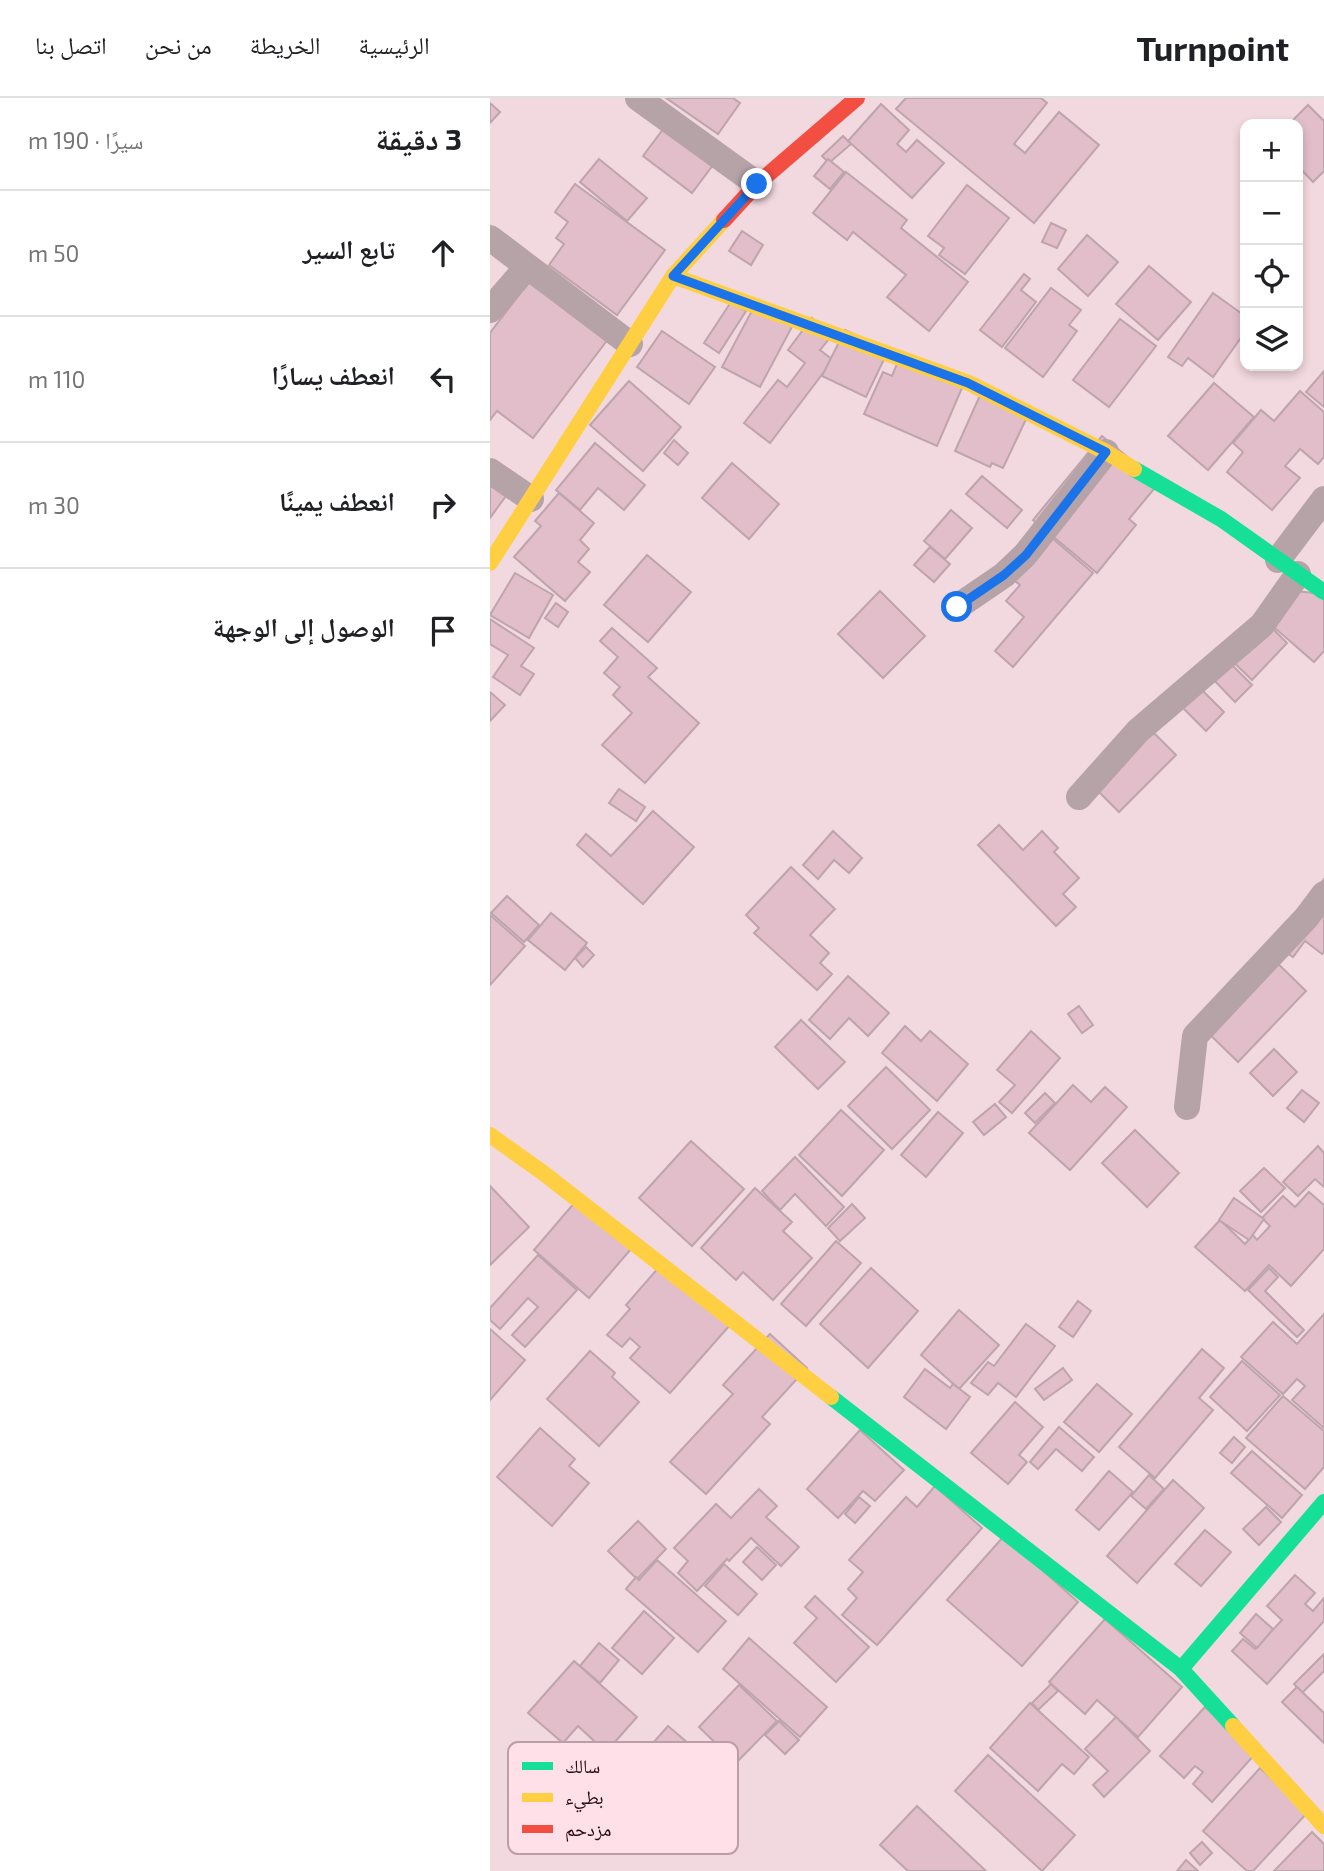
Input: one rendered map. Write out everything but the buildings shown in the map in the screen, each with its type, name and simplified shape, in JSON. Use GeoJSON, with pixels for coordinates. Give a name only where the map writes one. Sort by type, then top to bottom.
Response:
{"type":"FeatureCollection","features":[{"type":"Feature","properties":{"kind":"street"},"geometry":{"type":"LineString","coordinates":[[638,98],[757,184]]}},
{"type":"Feature","properties":{"kind":"street"},"geometry":{"type":"LineString","coordinates":[[490,563],[673,276],[757,184],[857,98]]}},
{"type":"Feature","properties":{"kind":"street"},"geometry":{"type":"LineString","coordinates":[[490,238],[630,344]]}},
{"type":"Feature","properties":{"kind":"street"},"geometry":{"type":"LineString","coordinates":[[490,310],[527,267]]}},
{"type":"Feature","properties":{"kind":"street"},"geometry":{"type":"LineString","coordinates":[[673,276],[968,383],[1106,452],[1221,519],[1324,592]]}},
{"type":"Feature","properties":{"kind":"street"},"geometry":{"type":"LineString","coordinates":[[957,607],[1004,575],[1026,555],[1106,452]]}},
{"type":"Feature","properties":{"kind":"street"},"geometry":{"type":"LineString","coordinates":[[490,471],[531,499]]}},
{"type":"Feature","properties":{"kind":"street"},"geometry":{"type":"LineString","coordinates":[[1079,797],[1138,731],[1262,625],[1288,567],[1324,499]]}},
{"type":"Feature","properties":{"kind":"street"},"geometry":{"type":"LineString","coordinates":[[1187,1107],[1195,1036],[1306,918],[1324,894]]}},
{"type":"Feature","properties":{"kind":"street"},"geometry":{"type":"LineString","coordinates":[[490,1135],[542,1172],[1181,1669],[1324,1826]]}},
{"type":"Feature","properties":{"kind":"street"},"geometry":{"type":"LineString","coordinates":[[1181,1669],[1324,1502]]}},
{"type":"Feature","properties":{"kind":"traffic: fast"},"geometry":{"type":"LineString","coordinates":[[1134,469],[1221,519],[1324,592]]}},
{"type":"Feature","properties":{"kind":"traffic: fast"},"geometry":{"type":"LineString","coordinates":[[831,1397],[1181,1669],[1233,1726]]}},
{"type":"Feature","properties":{"kind":"traffic: fast"},"geometry":{"type":"LineString","coordinates":[[1181,1669],[1324,1502]]}},
{"type":"Feature","properties":{"kind":"traffic: slow"},"geometry":{"type":"LineString","coordinates":[[490,563],[673,276],[724,220]]}},
{"type":"Feature","properties":{"kind":"traffic: slow"},"geometry":{"type":"LineString","coordinates":[[673,276],[969,383],[1106,452],[1134,469]]}},
{"type":"Feature","properties":{"kind":"traffic: slow"},"geometry":{"type":"LineString","coordinates":[[490,1135],[542,1172],[831,1397]]}},
{"type":"Feature","properties":{"kind":"traffic: slow"},"geometry":{"type":"LineString","coordinates":[[1233,1726],[1324,1826]]}},
{"type":"Feature","properties":{"kind":"traffic: jam"},"geometry":{"type":"LineString","coordinates":[[724,220],[757,184],[857,98]]}},
{"type":"Feature","properties":{"kind":"route"},"geometry":{"type":"LineString","coordinates":[[757,184],[673,276],[968,383],[1106,452],[1026,555],[1004,575],[957,607]]}}]}
